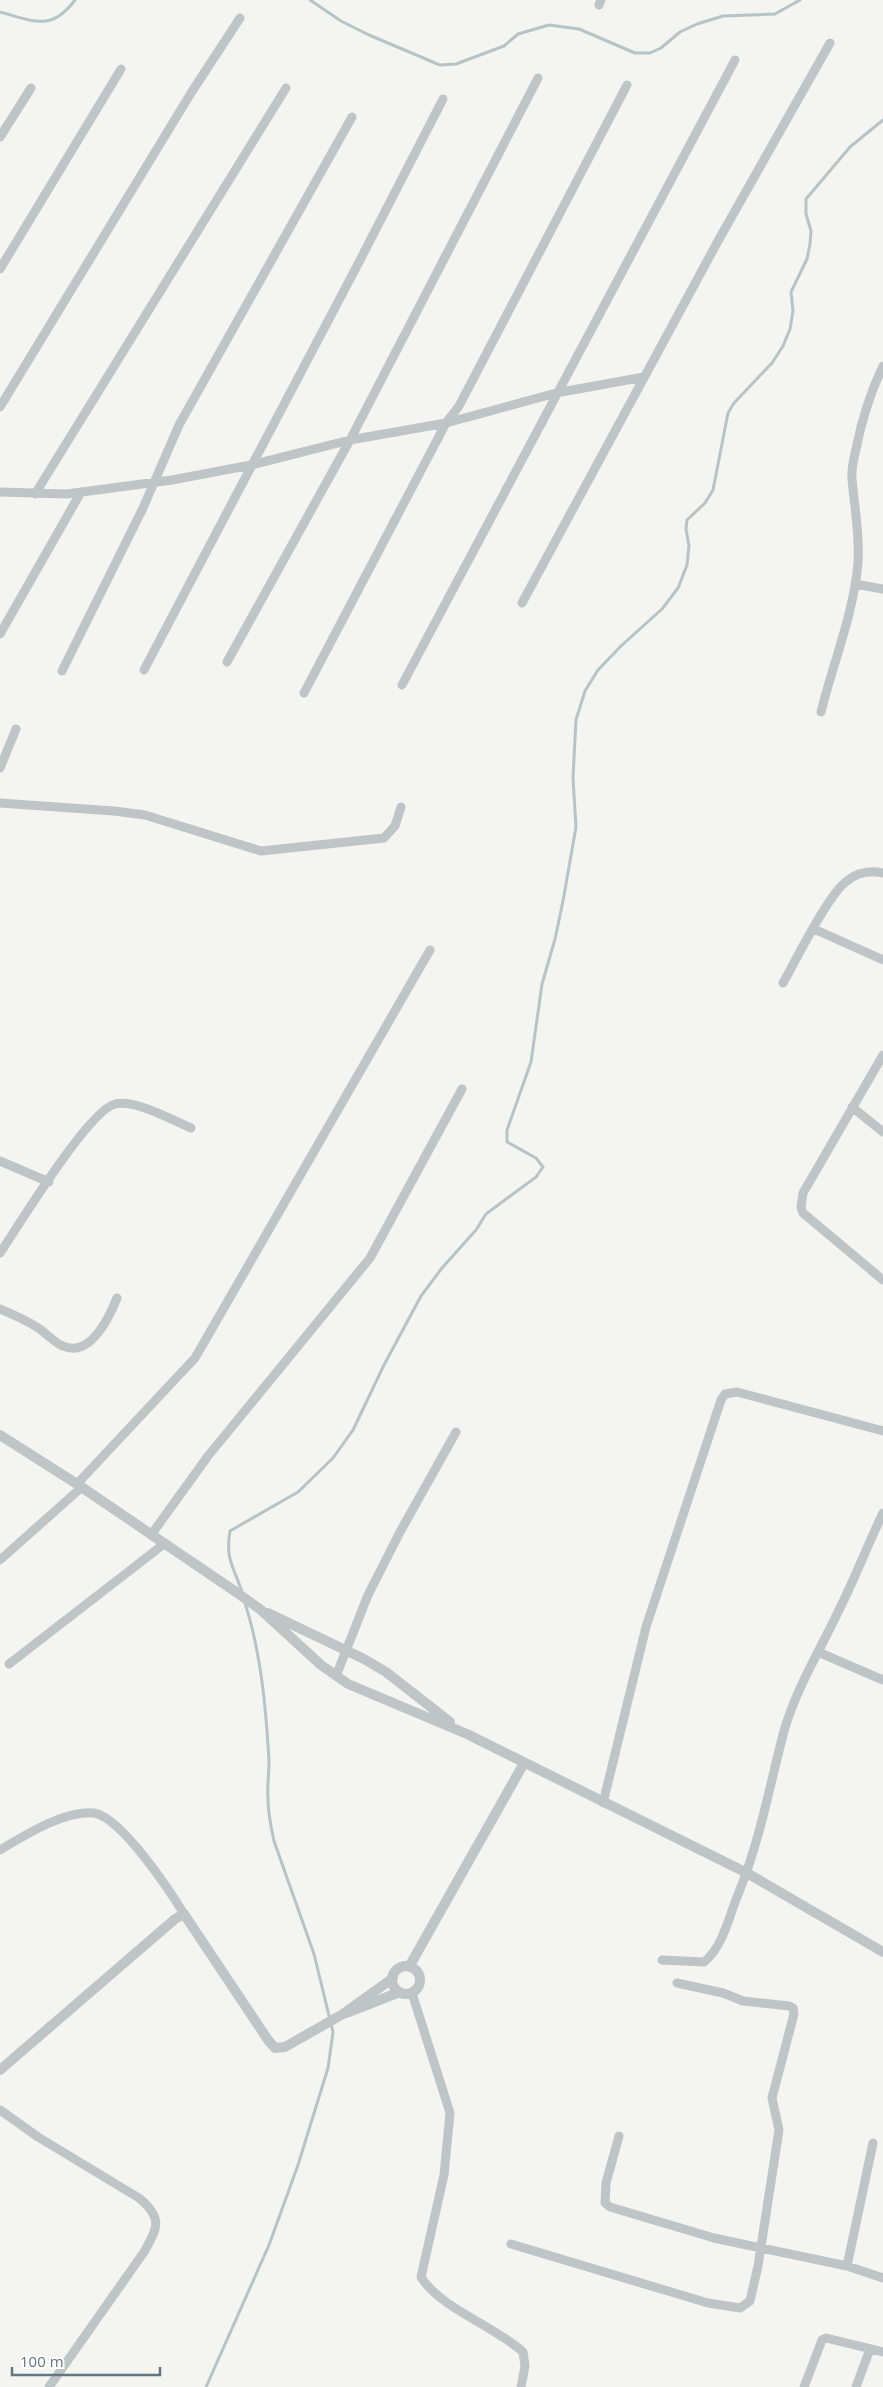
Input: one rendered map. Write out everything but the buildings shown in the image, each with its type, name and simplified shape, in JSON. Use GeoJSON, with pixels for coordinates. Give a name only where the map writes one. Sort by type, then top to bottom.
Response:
{"type":"FeatureCollection","features":[{"type":"Feature","properties":{"kind":"street"},"geometry":{"type":"LineString","coordinates":[[0,407],[191,93],[240,18]]}},
{"type":"Feature","properties":{"kind":"street"},"geometry":{"type":"LineString","coordinates":[[522,603],[718,241],[830,43]]}},
{"type":"Feature","properties":{"kind":"street"},"geometry":{"type":"LineString","coordinates":[[402,685],[735,60]]}},
{"type":"Feature","properties":{"kind":"street"},"geometry":{"type":"LineString","coordinates":[[0,269],[121,68]]}},
{"type":"Feature","properties":{"kind":"street"},"geometry":{"type":"LineString","coordinates":[[227,662],[350,440],[538,78]]}},
{"type":"Feature","properties":{"kind":"street"},"geometry":{"type":"LineString","coordinates":[[304,693],[446,423],[460,406],[627,85]]}},
{"type":"Feature","properties":{"kind":"street"},"geometry":{"type":"LineString","coordinates":[[0,137],[31,88]]}},
{"type":"Feature","properties":{"kind":"street"},"geometry":{"type":"LineString","coordinates":[[35,494],[286,88]]}},
{"type":"Feature","properties":{"kind":"street"},"geometry":{"type":"LineString","coordinates":[[144,670],[358,264],[442,98]]}},
{"type":"Feature","properties":{"kind":"street"},"geometry":{"type":"LineString","coordinates":[[62,671],[127,543],[179,425],[352,117]]}},
{"type":"Feature","properties":{"kind":"street"},"geometry":{"type":"LineString","coordinates":[[821,712],[855,584],[858,537],[853,470],[862,417],[870,393],[883,366]]}},
{"type":"Feature","properties":{"kind":"street"},"geometry":{"type":"LineString","coordinates":[[0,492],[35,494],[81,492],[154,483],[251,465],[350,440],[446,423],[556,393],[644,377]]}},
{"type":"Feature","properties":{"kind":"street"},"geometry":{"type":"LineString","coordinates":[[0,634],[81,492]]}},
{"type":"Feature","properties":{"kind":"street"},"geometry":{"type":"LineString","coordinates":[[855,584],[883,588]]}},
{"type":"Feature","properties":{"kind":"street"},"geometry":{"type":"LineString","coordinates":[[0,768],[16,729]]}},
{"type":"Feature","properties":{"kind":"street"},"geometry":{"type":"LineString","coordinates":[[0,803],[114,810],[145,816],[261,851],[384,838],[395,826],[401,807]]}},
{"type":"Feature","properties":{"kind":"street"},"geometry":{"type":"LineString","coordinates":[[783,982],[834,893],[846,881],[867,870],[883,872]]}},
{"type":"Feature","properties":{"kind":"street"},"geometry":{"type":"LineString","coordinates":[[814,928],[883,960]]}},
{"type":"Feature","properties":{"kind":"street"},"geometry":{"type":"LineString","coordinates":[[0,1560],[79,1485],[196,1358],[430,950]]}},
{"type":"Feature","properties":{"kind":"street"},"geometry":{"type":"LineString","coordinates":[[883,1055],[803,1193],[801,1207],[803,1213],[883,1280]]}},
{"type":"Feature","properties":{"kind":"street"},"geometry":{"type":"LineString","coordinates":[[151,1535],[208,1456],[370,1258],[462,1089]]}},
{"type":"Feature","properties":{"kind":"street"},"geometry":{"type":"LineString","coordinates":[[0,1254],[49,1182],[60,1161],[101,1111],[116,1104],[133,1104],[191,1128]]}},
{"type":"Feature","properties":{"kind":"street"},"geometry":{"type":"LineString","coordinates":[[852,1107],[883,1132]]}},
{"type":"Feature","properties":{"kind":"street"},"geometry":{"type":"LineString","coordinates":[[0,1161],[49,1182]]}},
{"type":"Feature","properties":{"kind":"street"},"geometry":{"type":"LineString","coordinates":[[0,1310],[40,1329],[63,1346],[77,1349],[88,1343],[109,1318],[117,1298]]}},
{"type":"Feature","properties":{"kind":"street"},"geometry":{"type":"LineString","coordinates":[[603,1803],[646,1627],[721,1400],[725,1394],[736,1392],[883,1431]]}},
{"type":"Feature","properties":{"kind":"street"},"geometry":{"type":"LineString","coordinates":[[336,1676],[368,1595],[456,1432]]}},
{"type":"Feature","properties":{"kind":"street"},"geometry":{"type":"LineString","coordinates":[[0,1435],[79,1485],[236,1592],[261,1610],[336,1676],[362,1690],[467,1734],[746,1873],[883,1952]]}},
{"type":"Feature","properties":{"kind":"street"},"geometry":{"type":"LineString","coordinates":[[662,1960],[704,1962],[712,1956],[723,1935],[746,1873],[780,1756],[784,1731],[798,1691],[883,1513]]}},
{"type":"Feature","properties":{"kind":"street"},"geometry":{"type":"LineString","coordinates":[[9,1664],[164,1544]]}},
{"type":"Feature","properties":{"kind":"street"},"geometry":{"type":"LineString","coordinates":[[261,1610],[347,1649],[386,1672],[467,1734]]}},
{"type":"Feature","properties":{"kind":"street"},"geometry":{"type":"LineString","coordinates":[[818,1652],[883,1680]]}},
{"type":"Feature","properties":{"kind":"street"},"geometry":{"type":"LineString","coordinates":[[409,1967],[524,1763]]}},
{"type":"Feature","properties":{"kind":"street"},"geometry":{"type":"LineString","coordinates":[[0,1850],[64,1816],[96,1813],[112,1821],[130,1839],[184,1914],[252,2018],[275,2048],[285,2047],[343,2014],[393,1978],[400,1968],[409,1967],[416,1971],[420,1979],[418,1987],[412,1993],[400,1992],[343,2014]]}},
{"type":"Feature","properties":{"kind":"street"},"geometry":{"type":"LineString","coordinates":[[0,2070],[168,1925],[184,1914]]}},
{"type":"Feature","properties":{"kind":"street"},"geometry":{"type":"LineString","coordinates":[[393,1978],[394,1986],[400,1992]]}},
{"type":"Feature","properties":{"kind":"street"},"geometry":{"type":"LineString","coordinates":[[511,2244],[665,2292],[708,2303],[740,2308],[750,2301],[758,2266],[759,2249],[779,2130],[772,2098],[794,2014],[793,2008],[790,2006],[743,2001],[723,1993],[676,1983]]}},
{"type":"Feature","properties":{"kind":"street"},"geometry":{"type":"LineString","coordinates":[[412,1993],[450,2113],[444,2175],[421,2278],[436,2295],[498,2332],[523,2352],[525,2366],[522,2387]]}},
{"type":"Feature","properties":{"kind":"street"},"geometry":{"type":"LineString","coordinates":[[0,2110],[38,2137],[138,2198],[151,2208],[157,2220],[156,2230],[144,2252],[49,2387]]}},
{"type":"Feature","properties":{"kind":"street"},"geometry":{"type":"LineString","coordinates":[[619,2136],[606,2183],[605,2203],[610,2207],[714,2238],[847,2266],[883,2278]]}},
{"type":"Feature","properties":{"kind":"street"},"geometry":{"type":"LineString","coordinates":[[847,2266],[873,2143]]}},
{"type":"Feature","properties":{"kind":"street"},"geometry":{"type":"LineString","coordinates":[[804,2387],[822,2340],[826,2338],[883,2352]]}},
{"type":"Feature","properties":{"kind":"street"},"geometry":{"type":"LineString","coordinates":[[856,2387],[870,2349]]}},
{"type":"Feature","properties":{"kind":"waterway"},"geometry":{"type":"LineString","coordinates":[[0,12],[32,21],[50,20],[58,17],[75,0]]}},
{"type":"Feature","properties":{"kind":"waterway"},"geometry":{"type":"LineString","coordinates":[[310,0],[341,21],[440,65],[456,64],[504,46],[518,34],[549,25],[579,29],[635,53],[650,53],[661,48],[680,32],[697,24],[723,16],[775,14],[800,0]]}},
{"type":"Feature","properties":{"kind":"waterway"},"geometry":{"type":"LineString","coordinates":[[242,1592],[229,1556],[230,1531],[298,1492],[333,1458],[353,1430],[384,1365],[421,1296],[442,1268],[476,1230],[486,1214],[536,1177],[543,1167],[536,1158],[507,1142],[507,1130],[531,1062],[542,984],[555,939],[563,901],[576,827],[573,778],[576,720],[585,691],[598,670],[621,646],[662,609],[678,588],[687,565],[689,546],[686,529],[687,520],[705,503],[713,490],[728,413],[734,403],[772,363],[783,346],[790,329],[793,311],[791,292],[807,259],[810,244],[811,231],[806,214],[806,199],[850,147],[883,120]]}},
{"type":"Feature","properties":{"kind":"waterway"},"geometry":{"type":"LineString","coordinates":[[206,2387],[269,2245],[298,2165],[328,2068],[333,2032],[314,1954],[274,1841],[268,1805],[269,1761],[264,1701],[259,1661],[245,1603]]}}]}
